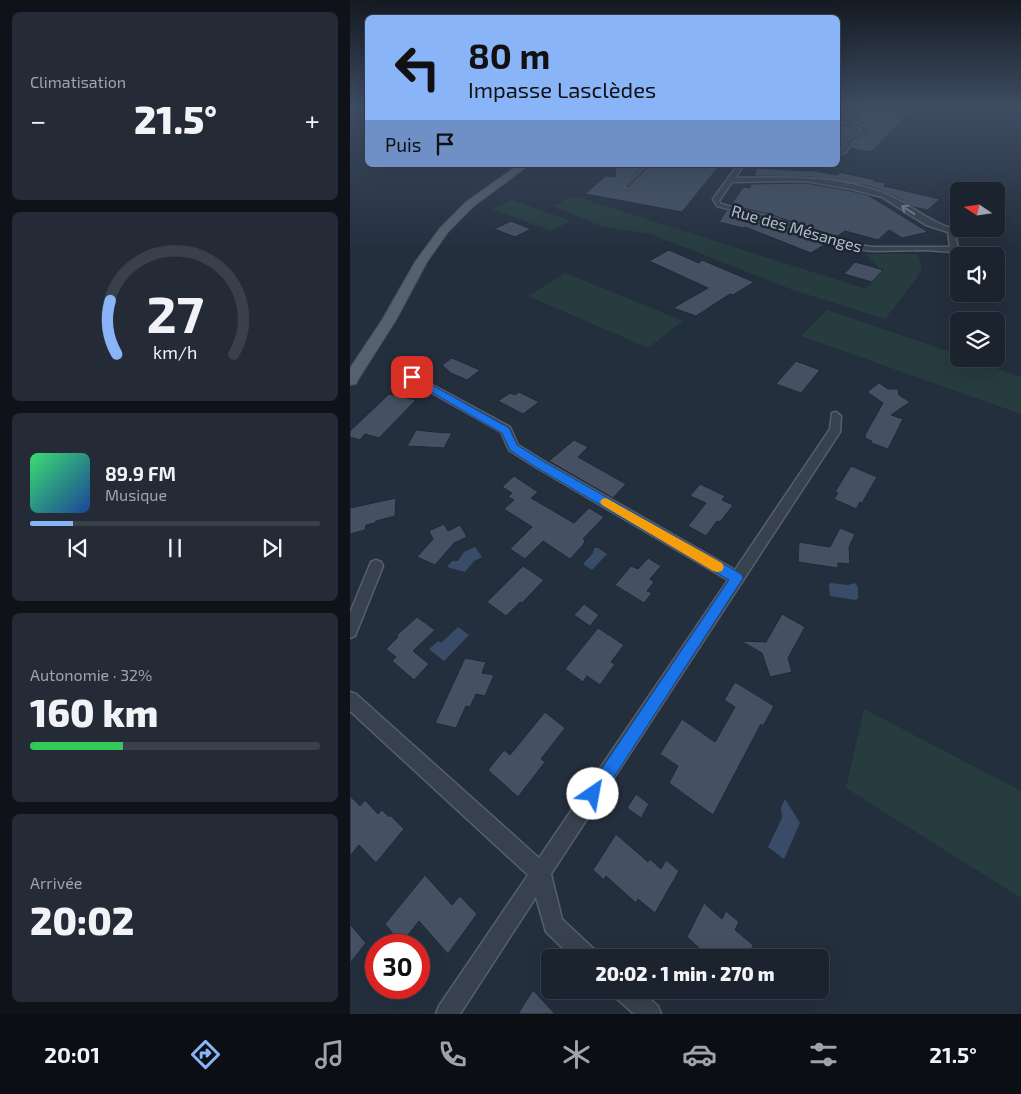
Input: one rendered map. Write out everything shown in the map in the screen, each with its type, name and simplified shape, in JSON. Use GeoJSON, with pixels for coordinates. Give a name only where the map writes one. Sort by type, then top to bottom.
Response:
{"type":"FeatureCollection","features":[{"type":"Feature","properties":{"kind":"main road"},"geometry":{"type":"LineString","coordinates":[[350,380],[389,320],[421,262],[444,230],[470,204],[521,167]]}},
{"type":"Feature","properties":{"kind":"street"},"geometry":{"type":"LineString","coordinates":[[627,187],[648,167]]}},
{"type":"Feature","properties":{"kind":"street","name":"Rue des Mésanges"},"geometry":{"type":"LineString","coordinates":[[740,167],[716,198],[717,204],[722,207],[769,218],[848,246],[873,249],[924,248],[954,250],[952,238]]}},
{"type":"Feature","properties":{"kind":"street"},"geometry":{"type":"LineString","coordinates":[[730,180],[805,179],[852,187],[884,196],[930,224],[950,231]]}},
{"type":"Feature","properties":{"kind":"street"},"geometry":{"type":"LineString","coordinates":[[401,371],[506,430],[513,447],[538,463],[737,578]]}},
{"type":"Feature","properties":{"kind":"street"},"geometry":{"type":"LineString","coordinates":[[447,1014],[830,438],[836,428],[836,416]]}},
{"type":"Feature","properties":{"kind":"street"},"geometry":{"type":"LineString","coordinates":[[350,631],[376,566]]}},
{"type":"Feature","properties":{"kind":"street"},"geometry":{"type":"LineString","coordinates":[[350,700],[541,873],[553,925],[579,949]]}},
{"type":"Feature","properties":{"kind":"street"},"geometry":{"type":"LineString","coordinates":[[634,999],[650,1014]]}},
{"type":"Feature","properties":{"kind":"green space"},"geometry":{"type":"Polygon","coordinates":[[[574,196],[866,289],[882,271],[865,254],[918,254],[922,268],[916,279],[885,319],[793,290],[651,234],[603,227],[553,206],[574,196]]]}},
{"type":"Feature","properties":{"kind":"green space"},"geometry":{"type":"Polygon","coordinates":[[[512,200],[571,221],[551,231],[492,209],[512,200]]]}},
{"type":"Feature","properties":{"kind":"green space"},"geometry":{"type":"Polygon","coordinates":[[[565,273],[683,321],[648,348],[528,296],[565,273]]]}},
{"type":"Feature","properties":{"kind":"green space"},"geometry":{"type":"Polygon","coordinates":[[[827,310],[950,352],[950,367],[992,367],[1021,377],[1021,414],[801,336],[827,310]]]}},
{"type":"Feature","properties":{"kind":"green space"},"geometry":{"type":"Polygon","coordinates":[[[864,709],[1021,791],[1021,898],[846,788],[864,709]]]}},
{"type":"Feature","properties":{"kind":"water"},"geometry":{"type":"Polygon","coordinates":[[[475,547],[482,557],[474,561],[465,572],[447,567],[452,561],[458,561],[464,552],[475,547]]]}},
{"type":"Feature","properties":{"kind":"water"},"geometry":{"type":"Polygon","coordinates":[[[594,548],[598,548],[607,554],[592,570],[583,564],[593,553],[594,548]]]}},
{"type":"Feature","properties":{"kind":"water"},"geometry":{"type":"Polygon","coordinates":[[[855,583],[858,587],[858,598],[856,600],[830,596],[829,584],[848,585],[855,583]]]}},
{"type":"Feature","properties":{"kind":"water"},"geometry":{"type":"Polygon","coordinates":[[[458,627],[469,635],[444,661],[429,649],[438,641],[441,643],[458,627]]]}},
{"type":"Feature","properties":{"kind":"water"},"geometry":{"type":"Polygon","coordinates":[[[785,799],[800,823],[784,859],[768,847],[782,818],[781,808],[785,799]]]}},
{"type":"Feature","properties":{"kind":"building"},"geometry":{"type":"Polygon","coordinates":[[[616,167],[642,167],[624,185],[625,190],[630,189],[653,167],[718,167],[682,212],[585,194],[605,176],[615,177],[616,167]]]}},
{"type":"Feature","properties":{"kind":"building"},"geometry":{"type":"Polygon","coordinates":[[[757,168],[810,170],[838,175],[838,172],[886,183],[884,186],[940,199],[928,210],[913,207],[895,196],[868,186],[811,177],[754,176],[757,168]]]}},
{"type":"Feature","properties":{"kind":"building"},"geometry":{"type":"Polygon","coordinates":[[[805,183],[868,195],[928,232],[902,238],[889,230],[878,240],[845,231],[836,237],[772,215],[731,205],[743,187],[750,188],[751,184],[805,183]]]}},
{"type":"Feature","properties":{"kind":"building"},"geometry":{"type":"Polygon","coordinates":[[[727,210],[766,221],[827,243],[811,253],[745,227],[719,222],[727,210]]]}},
{"type":"Feature","properties":{"kind":"building"},"geometry":{"type":"Polygon","coordinates":[[[511,221],[531,229],[515,237],[494,229],[511,221]]]}},
{"type":"Feature","properties":{"kind":"building"},"geometry":{"type":"Polygon","coordinates":[[[669,250],[699,263],[702,260],[754,282],[733,295],[730,294],[696,316],[673,308],[708,288],[649,261],[669,250]]]}},
{"type":"Feature","properties":{"kind":"building"},"geometry":{"type":"Polygon","coordinates":[[[855,262],[883,270],[872,282],[844,274],[855,262]]]}},
{"type":"Feature","properties":{"kind":"building"},"geometry":{"type":"Polygon","coordinates":[[[452,358],[480,370],[467,380],[451,373],[442,365],[452,358]]]}},
{"type":"Feature","properties":{"kind":"building"},"geometry":{"type":"Polygon","coordinates":[[[796,361],[820,370],[801,393],[776,384],[796,361]]]}},
{"type":"Feature","properties":{"kind":"building"},"geometry":{"type":"Polygon","coordinates":[[[879,383],[888,389],[898,389],[899,395],[910,402],[891,415],[903,419],[888,449],[871,443],[872,441],[865,438],[883,403],[867,392],[879,383]]]}},
{"type":"Feature","properties":{"kind":"building"},"geometry":{"type":"Polygon","coordinates":[[[519,392],[539,402],[523,414],[498,401],[510,393],[515,395],[519,392]]]}},
{"type":"Feature","properties":{"kind":"building"},"geometry":{"type":"Polygon","coordinates":[[[389,394],[416,400],[379,438],[365,434],[360,440],[350,437],[350,431],[389,394]]]}},
{"type":"Feature","properties":{"kind":"building"},"geometry":{"type":"Polygon","coordinates":[[[416,430],[452,433],[444,448],[407,446],[416,430]]]}},
{"type":"Feature","properties":{"kind":"building"},"geometry":{"type":"Polygon","coordinates":[[[574,440],[588,447],[578,457],[626,484],[613,498],[549,461],[574,440]]]}},
{"type":"Feature","properties":{"kind":"building"},"geometry":{"type":"Polygon","coordinates":[[[851,466],[877,477],[862,503],[860,502],[856,509],[834,499],[838,493],[835,492],[851,466]]]}},
{"type":"Feature","properties":{"kind":"building"},"geometry":{"type":"Polygon","coordinates":[[[514,476],[538,492],[531,498],[574,523],[589,508],[604,517],[583,539],[585,541],[583,545],[570,559],[543,541],[525,559],[510,549],[532,527],[504,509],[514,500],[508,497],[512,493],[502,487],[514,476]]]}},
{"type":"Feature","properties":{"kind":"building"},"geometry":{"type":"Polygon","coordinates":[[[700,484],[725,496],[722,500],[733,505],[720,522],[717,521],[706,536],[688,526],[706,503],[690,496],[700,484]]]}},
{"type":"Feature","properties":{"kind":"building"},"geometry":{"type":"Polygon","coordinates":[[[396,498],[395,516],[366,525],[365,530],[350,534],[350,508],[396,498]]]}},
{"type":"Feature","properties":{"kind":"building"},"geometry":{"type":"Polygon","coordinates":[[[444,524],[448,531],[460,525],[467,537],[454,543],[435,565],[417,557],[433,539],[429,531],[444,524]]]}},
{"type":"Feature","properties":{"kind":"building"},"geometry":{"type":"Polygon","coordinates":[[[840,528],[855,534],[849,547],[850,564],[838,563],[838,568],[798,562],[799,542],[830,547],[840,528]]]}},
{"type":"Feature","properties":{"kind":"building"},"geometry":{"type":"Polygon","coordinates":[[[648,558],[661,566],[650,579],[654,582],[647,591],[652,593],[644,603],[615,585],[631,566],[638,569],[648,558]]]}},
{"type":"Feature","properties":{"kind":"building"},"geometry":{"type":"Polygon","coordinates":[[[523,566],[544,580],[522,603],[520,602],[506,616],[487,602],[523,566]]]}},
{"type":"Feature","properties":{"kind":"building"},"geometry":{"type":"Polygon","coordinates":[[[584,604],[599,615],[590,626],[574,615],[584,604]]]}},
{"type":"Feature","properties":{"kind":"building"},"geometry":{"type":"Polygon","coordinates":[[[782,614],[805,627],[788,658],[792,672],[770,677],[762,653],[741,641],[766,642],[782,614]]]}},
{"type":"Feature","properties":{"kind":"building"},"geometry":{"type":"Polygon","coordinates":[[[417,617],[435,630],[413,651],[429,664],[414,680],[392,661],[396,657],[386,649],[398,637],[397,635],[417,617]]]}},
{"type":"Feature","properties":{"kind":"building"},"geometry":{"type":"Polygon","coordinates":[[[598,628],[624,645],[611,662],[615,664],[600,685],[587,676],[583,682],[565,669],[598,628]]]}},
{"type":"Feature","properties":{"kind":"building"},"geometry":{"type":"Polygon","coordinates":[[[465,658],[486,662],[482,673],[494,675],[485,696],[476,694],[470,707],[466,706],[456,728],[435,723],[465,658]]]}},
{"type":"Feature","properties":{"kind":"building"},"geometry":{"type":"Polygon","coordinates":[[[735,682],[774,706],[763,726],[761,724],[713,815],[669,783],[678,766],[660,754],[682,719],[715,742],[735,707],[724,700],[735,682]]]}},
{"type":"Feature","properties":{"kind":"building"},"geometry":{"type":"Polygon","coordinates":[[[545,712],[565,728],[541,759],[545,762],[518,797],[488,770],[504,750],[510,755],[545,712]]]}},
{"type":"Feature","properties":{"kind":"building"},"geometry":{"type":"Polygon","coordinates":[[[636,794],[649,804],[641,818],[627,808],[636,794]]]}},
{"type":"Feature","properties":{"kind":"building"},"geometry":{"type":"Polygon","coordinates":[[[350,796],[360,806],[365,800],[378,814],[382,810],[404,829],[376,863],[359,845],[350,856],[350,796]]]}},
{"type":"Feature","properties":{"kind":"building"},"geometry":{"type":"Polygon","coordinates":[[[616,834],[648,862],[650,859],[661,869],[666,860],[679,871],[655,913],[638,899],[636,903],[606,876],[604,880],[593,870],[616,834]]]}},
{"type":"Feature","properties":{"kind":"building"},"geometry":{"type":"Polygon","coordinates":[[[425,875],[452,905],[460,896],[477,914],[448,954],[419,921],[409,934],[393,934],[385,924],[425,875]]]}},
{"type":"Feature","properties":{"kind":"building"},"geometry":{"type":"Polygon","coordinates":[[[704,903],[722,919],[726,911],[739,922],[735,930],[753,945],[751,949],[700,949],[687,937],[704,903]]]}},
{"type":"Feature","properties":{"kind":"building"},"geometry":{"type":"Polygon","coordinates":[[[350,924],[365,944],[350,963],[350,924]]]}},
{"type":"Feature","properties":{"kind":"building"},"geometry":{"type":"Polygon","coordinates":[[[533,990],[555,1014],[518,1014],[533,990]]]}},
{"type":"Feature","properties":{"kind":"slow traffic"},"geometry":{"type":"LineString","coordinates":[[606,502],[717,567]]}},
{"type":"Feature","properties":{"kind":"route"},"geometry":{"type":"LineString","coordinates":[[412,377],[506,430],[513,447],[538,463],[737,578],[593,794]]}}]}
